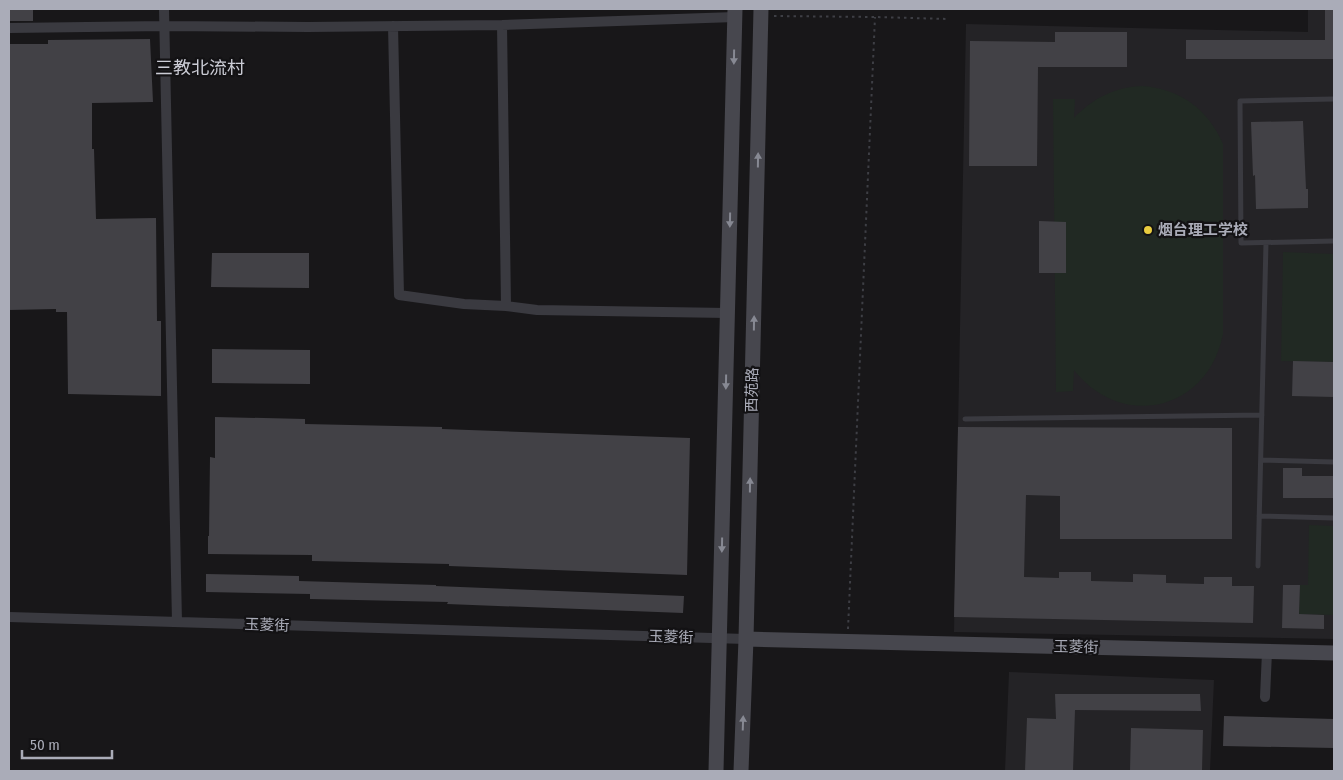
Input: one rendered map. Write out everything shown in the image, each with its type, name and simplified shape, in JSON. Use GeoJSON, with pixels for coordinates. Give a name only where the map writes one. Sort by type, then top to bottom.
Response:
{"type":"FeatureCollection","features":[{"type":"Feature","properties":{"kind":"main road","name":"西苑路"},"geometry":{"type":"LineString","coordinates":[[741,771],[746,639],[761,12]]}},
{"type":"Feature","properties":{"kind":"main road","name":"西苑路"},"geometry":{"type":"LineString","coordinates":[[716,771],[735,13]]}},
{"type":"Feature","properties":{"kind":"main road","name":"玉菱街"},"geometry":{"type":"LineString","coordinates":[[746,639],[1334,654]]}},
{"type":"Feature","properties":{"kind":"street"},"geometry":{"type":"LineString","coordinates":[[164,9],[178,622]]}},
{"type":"Feature","properties":{"kind":"street"},"geometry":{"type":"LineString","coordinates":[[9,28],[502,25],[735,13]]}},
{"type":"Feature","properties":{"kind":"street"},"geometry":{"type":"LineString","coordinates":[[502,25],[506,306]]}},
{"type":"Feature","properties":{"kind":"street"},"geometry":{"type":"LineString","coordinates":[[393,26],[399,295],[464,304],[537,310],[727,313]]}},
{"type":"Feature","properties":{"kind":"street","name":"玉菱街"},"geometry":{"type":"LineString","coordinates":[[9,617],[746,639]]}},
{"type":"Feature","properties":{"kind":"street"},"geometry":{"type":"LineString","coordinates":[[1265,697],[1267,652]]}},
{"type":"Feature","properties":{"kind":"lane"},"geometry":{"type":"LineString","coordinates":[[1334,99],[1240,101],[1241,243],[1334,241]]}},
{"type":"Feature","properties":{"kind":"lane"},"geometry":{"type":"LineString","coordinates":[[1258,566],[1266,243]]}},
{"type":"Feature","properties":{"kind":"lane"},"geometry":{"type":"LineString","coordinates":[[965,418],[1262,415]]}},
{"type":"Feature","properties":{"kind":"lane"},"geometry":{"type":"LineString","coordinates":[[1261,460],[1334,462]]}},
{"type":"Feature","properties":{"kind":"lane"},"geometry":{"type":"LineString","coordinates":[[1259,516],[1334,518]]}},
{"type":"Feature","properties":{"kind":"path"},"geometry":{"type":"LineString","coordinates":[[761,12],[948,19]]}},
{"type":"Feature","properties":{"kind":"path"},"geometry":{"type":"LineString","coordinates":[[847,641],[875,17]]}},
{"type":"Feature","properties":{"kind":"shaded area","name":"烟台理工学校"},"geometry":{"type":"Polygon","coordinates":[[[1308,9],[1334,9],[1334,639],[954,632],[966,24],[1308,32],[1308,9]]]}},
{"type":"Feature","properties":{"kind":"shaded area"},"geometry":{"type":"Polygon","coordinates":[[[1143,86],[1169,91],[1191,103],[1209,121],[1223,144],[1223,334],[1214,360],[1200,381],[1182,395],[1161,404],[1138,406],[1115,401],[1094,389],[1074,370],[1073,391],[1056,392],[1053,99],[1075,99],[1074,118],[1097,99],[1105,95],[1114,91],[1143,86]]]}},
{"type":"Feature","properties":{"kind":"shaded area"},"geometry":{"type":"Polygon","coordinates":[[[1283,252],[1334,254],[1334,362],[1281,361],[1283,252]]]}},
{"type":"Feature","properties":{"kind":"shaded area"},"geometry":{"type":"Polygon","coordinates":[[[1309,525],[1334,526],[1334,615],[1299,614],[1300,585],[1308,585],[1309,525]]]}},
{"type":"Feature","properties":{"kind":"shaded area"},"geometry":{"type":"Polygon","coordinates":[[[1009,672],[1214,680],[1210,771],[1005,771],[1009,672]]]}},
{"type":"Feature","properties":{"kind":"building"},"geometry":{"type":"Polygon","coordinates":[[[9,9],[33,9],[33,21],[9,21],[9,9]]]}},
{"type":"Feature","properties":{"kind":"building"},"geometry":{"type":"Polygon","coordinates":[[[1325,9],[1334,9],[1334,59],[1186,59],[1186,40],[1325,40],[1325,9]]]}},
{"type":"Feature","properties":{"kind":"building"},"geometry":{"type":"Polygon","coordinates":[[[1055,32],[1127,32],[1127,67],[1038,67],[1037,166],[969,166],[970,41],[1055,42],[1055,32]]]}},
{"type":"Feature","properties":{"kind":"building"},"geometry":{"type":"Polygon","coordinates":[[[150,39],[153,102],[92,103],[92,149],[94,149],[96,219],[156,218],[157,321],[161,321],[161,396],[68,394],[67,312],[56,312],[56,309],[9,310],[9,44],[48,44],[48,40],[150,39]]]}},
{"type":"Feature","properties":{"kind":"building"},"geometry":{"type":"Polygon","coordinates":[[[1303,121],[1308,208],[1256,209],[1251,122],[1303,121]]]}},
{"type":"Feature","properties":{"kind":"building"},"geometry":{"type":"Polygon","coordinates":[[[1039,221],[1066,222],[1066,273],[1039,273],[1039,221]]]}},
{"type":"Feature","properties":{"kind":"building"},"geometry":{"type":"Polygon","coordinates":[[[212,253],[309,253],[309,288],[211,287],[212,253]]]}},
{"type":"Feature","properties":{"kind":"building"},"geometry":{"type":"Polygon","coordinates":[[[212,349],[310,350],[310,384],[212,383],[212,349]]]}},
{"type":"Feature","properties":{"kind":"building"},"geometry":{"type":"Polygon","coordinates":[[[1293,361],[1334,362],[1334,397],[1292,396],[1293,361]]]}},
{"type":"Feature","properties":{"kind":"building"},"geometry":{"type":"Polygon","coordinates":[[[215,417],[305,419],[305,424],[442,427],[442,429],[690,438],[687,575],[449,566],[449,564],[312,561],[312,555],[208,554],[210,457],[215,458],[215,417]]]}},
{"type":"Feature","properties":{"kind":"building"},"geometry":{"type":"Polygon","coordinates":[[[958,427],[1232,428],[1232,539],[1060,539],[1060,496],[1026,495],[1024,577],[1059,578],[1059,572],[1091,572],[1091,581],[1133,582],[1133,574],[1166,575],[1166,583],[1204,584],[1204,577],[1232,577],[1232,586],[1254,586],[1253,623],[954,617],[958,427]]]}},
{"type":"Feature","properties":{"kind":"building"},"geometry":{"type":"Polygon","coordinates":[[[1283,468],[1302,468],[1302,476],[1334,476],[1334,498],[1283,498],[1283,468]]]}},
{"type":"Feature","properties":{"kind":"building"},"geometry":{"type":"Polygon","coordinates":[[[206,574],[299,576],[299,581],[684,596],[683,613],[447,604],[448,602],[310,599],[310,594],[206,592],[206,574]]]}},
{"type":"Feature","properties":{"kind":"building"},"geometry":{"type":"Polygon","coordinates":[[[1283,585],[1300,585],[1299,614],[1324,615],[1324,629],[1282,628],[1283,585]]]}},
{"type":"Feature","properties":{"kind":"building"},"geometry":{"type":"Polygon","coordinates":[[[1055,694],[1200,694],[1201,711],[1075,710],[1073,771],[1025,771],[1027,718],[1056,719],[1055,694]]]}},
{"type":"Feature","properties":{"kind":"building"},"geometry":{"type":"Polygon","coordinates":[[[1224,716],[1334,719],[1334,748],[1223,746],[1224,716]]]}},
{"type":"Feature","properties":{"kind":"building"},"geometry":{"type":"Polygon","coordinates":[[[1131,728],[1203,730],[1202,771],[1130,771],[1131,728]]]}},
{"type":"Feature","properties":{"kind":"place","name":"烟台理工学校"},"geometry":{"type":"Point","coordinates":[1148,230]}},
{"type":"Feature","properties":{"kind":"district","name":"三教北流村"},"geometry":{"type":"Point","coordinates":[200,68]}}]}
